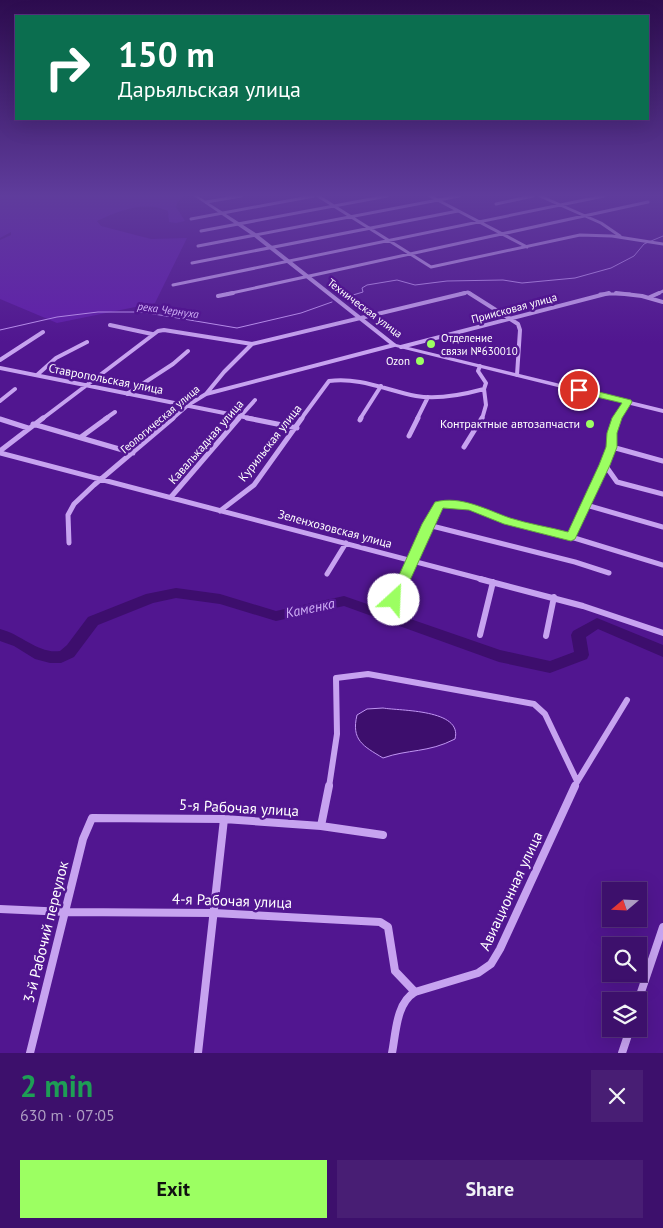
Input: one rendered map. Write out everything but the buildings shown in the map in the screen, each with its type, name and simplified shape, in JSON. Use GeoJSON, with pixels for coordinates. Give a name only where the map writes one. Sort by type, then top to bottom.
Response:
{"type":"FeatureCollection","features":[{"type":"Feature","properties":{"kind":"street"},"geometry":{"type":"LineString","coordinates":[[198,246],[202,245]]}},
{"type":"Feature","properties":{"kind":"street","name":"Техническая улица"},"geometry":{"type":"LineString","coordinates":[[267,245],[394,345],[663,411]]}},
{"type":"Feature","properties":{"kind":"street"},"geometry":{"type":"LineString","coordinates":[[192,264],[285,245]]}},
{"type":"Feature","properties":{"kind":"street"},"geometry":{"type":"LineString","coordinates":[[173,285],[369,245]]}},
{"type":"Feature","properties":{"kind":"street"},"geometry":{"type":"LineString","coordinates":[[396,245],[431,268],[535,245]]}},
{"type":"Feature","properties":{"kind":"street"},"geometry":{"type":"LineString","coordinates":[[218,296],[451,245]]}},
{"type":"Feature","properties":{"kind":"street"},"geometry":{"type":"LineString","coordinates":[[650,297],[663,291]]}},
{"type":"Feature","properties":{"kind":"street"},"geometry":{"type":"LineString","coordinates":[[0,453],[33,424],[158,330],[252,344],[468,292],[510,318],[520,327],[517,375]]}},
{"type":"Feature","properties":{"kind":"street","name":"Приисковая улица"},"geometry":{"type":"LineString","coordinates":[[401,347],[604,293],[614,292],[650,297],[663,302]]}},
{"type":"Feature","properties":{"kind":"street"},"geometry":{"type":"LineString","coordinates":[[110,325],[152,334]]}},
{"type":"Feature","properties":{"kind":"street"},"geometry":{"type":"LineString","coordinates":[[0,360],[43,332]]}},
{"type":"Feature","properties":{"kind":"street"},"geometry":{"type":"LineString","coordinates":[[37,375],[56,358],[87,342]]}},
{"type":"Feature","properties":{"kind":"street","name":"Геологическая улица"},"geometry":{"type":"LineString","coordinates":[[69,543],[68,513],[100,479],[188,405],[206,394],[224,372],[252,344]]}},
{"type":"Feature","properties":{"kind":"street"},"geometry":{"type":"LineString","coordinates":[[206,394],[394,345]]}},
{"type":"Feature","properties":{"kind":"street"},"geometry":{"type":"LineString","coordinates":[[127,394],[173,364],[188,351]]}},
{"type":"Feature","properties":{"kind":"street"},"geometry":{"type":"LineString","coordinates":[[464,447],[477,429],[486,408],[487,399],[484,389],[486,383],[478,371],[480,366]]}},
{"type":"Feature","properties":{"kind":"street","name":"Ставропольская улица"},"geometry":{"type":"LineString","coordinates":[[0,368],[297,428]]}},
{"type":"Feature","properties":{"kind":"street","name":"Курильская улица"},"geometry":{"type":"LineString","coordinates":[[220,511],[254,485],[297,428],[329,381],[340,380],[380,386]]}},
{"type":"Feature","properties":{"kind":"street"},"geometry":{"type":"LineString","coordinates":[[360,420],[380,386],[428,397],[484,389]]}},
{"type":"Feature","properties":{"kind":"street"},"geometry":{"type":"LineString","coordinates":[[0,401],[16,389]]}},
{"type":"Feature","properties":{"kind":"street"},"geometry":{"type":"LineString","coordinates":[[409,436],[428,397]]}},
{"type":"Feature","properties":{"kind":"street","name":"Кавалькадная улица"},"geometry":{"type":"LineString","coordinates":[[171,497],[255,400]]}},
{"type":"Feature","properties":{"kind":"street"},"geometry":{"type":"LineString","coordinates":[[571,537],[612,447],[612,433],[617,418],[628,402]]}},
{"type":"Feature","properties":{"kind":"street"},"geometry":{"type":"LineString","coordinates":[[80,437],[115,412]]}},
{"type":"Feature","properties":{"kind":"street"},"geometry":{"type":"LineString","coordinates":[[0,419],[28,428]]}},
{"type":"Feature","properties":{"kind":"street"},"geometry":{"type":"LineString","coordinates":[[33,424],[133,453]]}},
{"type":"Feature","properties":{"kind":"street"},"geometry":{"type":"LineString","coordinates":[[612,447],[663,461]]}},
{"type":"Feature","properties":{"kind":"street","name":"Зеленхозовская улица"},"geometry":{"type":"LineString","coordinates":[[0,453],[220,511],[281,524],[610,613],[663,633]]}},
{"type":"Feature","properties":{"kind":"street"},"geometry":{"type":"LineString","coordinates":[[605,465],[617,482],[663,494]]}},
{"type":"Feature","properties":{"kind":"street"},"geometry":{"type":"LineString","coordinates":[[394,600],[439,504],[471,507],[508,521],[571,537],[663,565]]}},
{"type":"Feature","properties":{"kind":"street"},"geometry":{"type":"LineString","coordinates":[[586,505],[663,527]]}},
{"type":"Feature","properties":{"kind":"street"},"geometry":{"type":"LineString","coordinates":[[428,524],[610,573]]}},
{"type":"Feature","properties":{"kind":"street"},"geometry":{"type":"LineString","coordinates":[[328,574],[346,543]]}},
{"type":"Feature","properties":{"kind":"street"},"geometry":{"type":"LineString","coordinates":[[480,634],[493,582]]}},
{"type":"Feature","properties":{"kind":"street"},"geometry":{"type":"LineString","coordinates":[[546,636],[554,598]]}},
{"type":"Feature","properties":{"kind":"street"},"geometry":{"type":"LineString","coordinates":[[321,826],[336,750],[338,699],[336,678],[368,674],[534,704],[545,714],[577,781]]}},
{"type":"Feature","properties":{"kind":"street","name":"Авиационная улица"},"geometry":{"type":"LineString","coordinates":[[415,992],[478,972],[491,964],[504,940],[577,781],[627,700]]}},
{"type":"Feature","properties":{"kind":"street","name":"5-я Рабочая улица"},"geometry":{"type":"LineString","coordinates":[[92,818],[224,819],[321,826],[383,835]]}},
{"type":"Feature","properties":{"kind":"street","name":"3-й Рабочий переулок"},"geometry":{"type":"LineString","coordinates":[[30,1053],[83,839],[92,818]]}},
{"type":"Feature","properties":{"kind":"street"},"geometry":{"type":"LineString","coordinates":[[198,1053],[224,819]]}},
{"type":"Feature","properties":{"kind":"street","name":"4-я Рабочая улица"},"geometry":{"type":"LineString","coordinates":[[0,909],[66,912],[214,913],[380,922],[388,927],[392,941],[393,965],[397,975],[415,992]]}},
{"type":"Feature","properties":{"kind":"street"},"geometry":{"type":"LineString","coordinates":[[641,992],[663,927]]}},
{"type":"Feature","properties":{"kind":"street"},"geometry":{"type":"LineString","coordinates":[[392,1053],[401,1010],[406,997],[415,992]]}},
{"type":"Feature","properties":{"kind":"street"},"geometry":{"type":"LineString","coordinates":[[622,1053],[627,1037]]}},
{"type":"Feature","properties":{"kind":"shaded area"},"geometry":{"type":"Polygon","coordinates":[[[0,245],[183,245],[155,303],[57,323],[0,299],[0,245]]]}},
{"type":"Feature","properties":{"kind":"shaded area"},"geometry":{"type":"Polygon","coordinates":[[[383,708],[428,713],[440,717],[450,722],[455,729],[455,739],[436,747],[383,758],[364,746],[360,741],[357,736],[356,724],[357,715],[367,709],[383,708]]]}},
{"type":"Feature","properties":{"kind":"waterway","name":"река Чернуха"},"geometry":{"type":"LineString","coordinates":[[343,298],[363,292],[362,288],[367,285],[397,280],[415,285],[447,281],[503,280],[522,283],[575,278],[611,268],[634,256],[643,245]]}},
{"type":"Feature","properties":{"kind":"waterway","name":"река Чернуха"},"geometry":{"type":"LineString","coordinates":[[0,330],[57,317],[98,312],[142,312],[237,328],[301,313],[332,302]]}},
{"type":"Feature","properties":{"kind":"waterway","name":"Каменка"},"geometry":{"type":"LineString","coordinates":[[0,635],[19,642],[40,655],[61,657],[69,653],[93,621],[151,598],[176,593],[220,599],[276,616],[344,601],[499,656],[550,667],[582,655],[578,635],[597,623],[663,651]]}},
{"type":"Feature","properties":{"kind":"place","name":"Отделение связи №630010"},"geometry":{"type":"Point","coordinates":[431,344]}},
{"type":"Feature","properties":{"kind":"place","name":"Ozon"},"geometry":{"type":"Point","coordinates":[420,361]}},
{"type":"Feature","properties":{"kind":"place","name":"Контрактные автозапчасти"},"geometry":{"type":"Point","coordinates":[590,424]}},
{"type":"Feature","properties":{"kind":"route"},"geometry":{"type":"LineString","coordinates":[[394,600],[439,504],[471,507],[508,521],[571,537],[612,447],[612,433],[617,418],[628,402],[579,390]]}}]}
